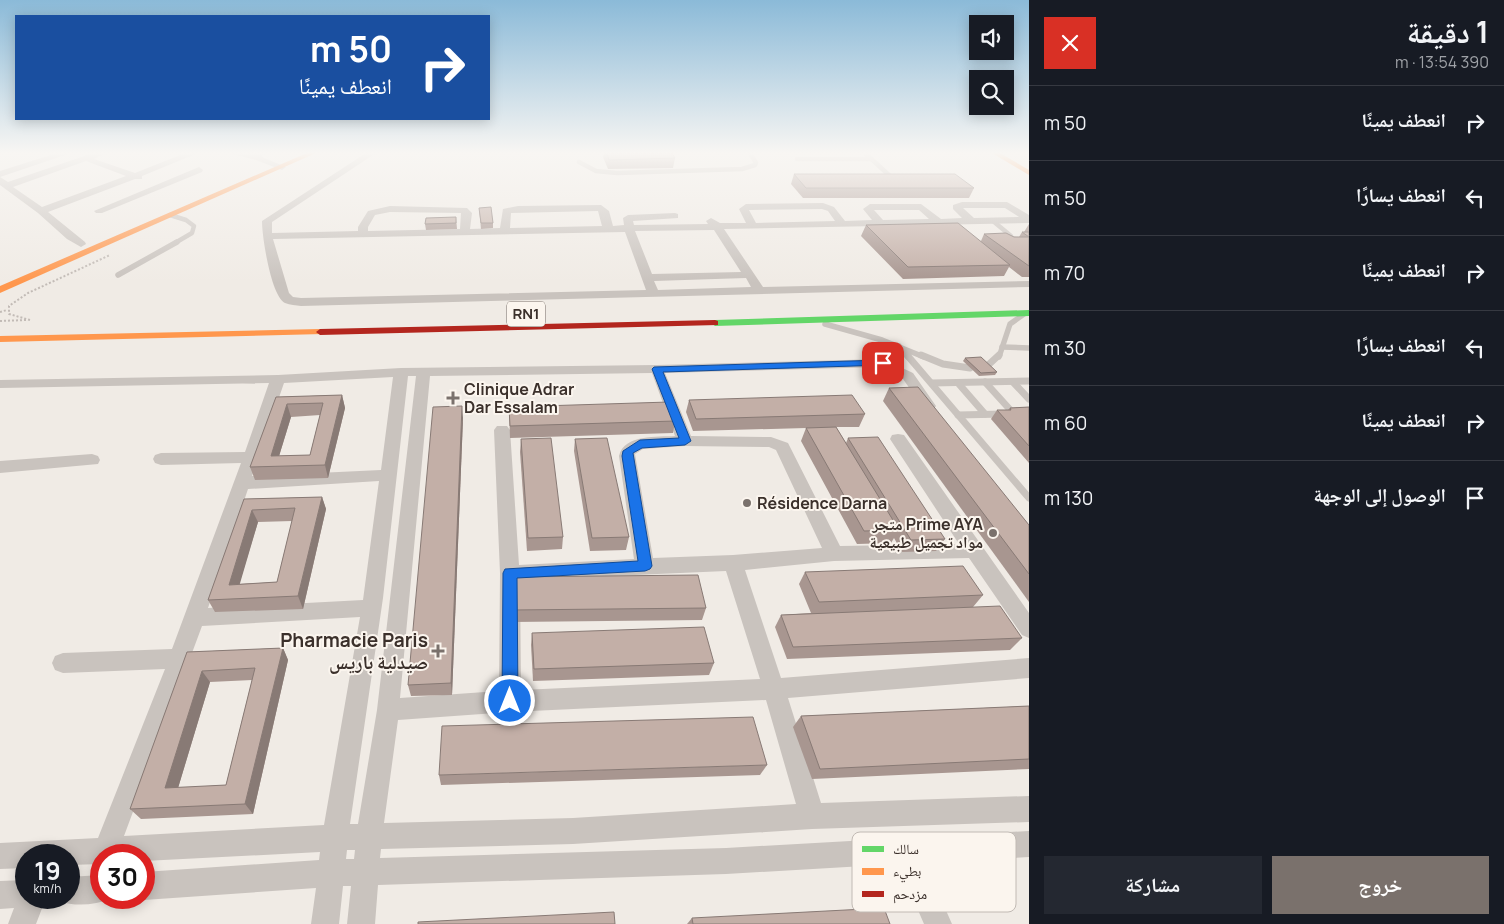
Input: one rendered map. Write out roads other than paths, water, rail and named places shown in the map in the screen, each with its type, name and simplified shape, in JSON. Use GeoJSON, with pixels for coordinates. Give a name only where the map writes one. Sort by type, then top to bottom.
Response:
{"type":"FeatureCollection","features":[{"type":"Feature","properties":{"kind":"main road"},"geometry":{"type":"LineString","coordinates":[[1,287],[81,244],[194,196]]}},
{"type":"Feature","properties":{"kind":"main road"},"geometry":{"type":"LineString","coordinates":[[1,287],[214,196]]}},
{"type":"Feature","properties":{"kind":"main road"},"geometry":{"type":"LineString","coordinates":[[870,306],[1028,310]]}},
{"type":"Feature","properties":{"kind":"main road","name":"RN1"},"geometry":{"type":"LineString","coordinates":[[4,340],[811,320],[1028,310]]}},
{"type":"Feature","properties":{"kind":"street"},"geometry":{"type":"LineString","coordinates":[[19,196],[41,211],[81,244]]}},
{"type":"Feature","properties":{"kind":"street"},"geometry":{"type":"LineString","coordinates":[[41,211],[81,196]]}},
{"type":"Feature","properties":{"kind":"street"},"geometry":{"type":"LineString","coordinates":[[98,211],[135,196]]}},
{"type":"Feature","properties":{"kind":"street"},"geometry":{"type":"LineString","coordinates":[[306,196],[266,224],[267,236],[284,294],[294,301],[1029,284]]}},
{"type":"Feature","properties":{"kind":"street"},"geometry":{"type":"LineString","coordinates":[[971,221],[956,207],[962,205],[1007,205],[1029,220]]}},
{"type":"Feature","properties":{"kind":"street"},"geometry":{"type":"LineString","coordinates":[[753,226],[744,209],[746,207],[823,206],[831,209],[842,224]]}},
{"type":"Feature","properties":{"kind":"street"},"geometry":{"type":"LineString","coordinates":[[880,223],[868,209],[870,207],[921,207],[939,222]]}},
{"type":"Feature","properties":{"kind":"street"},"geometry":{"type":"LineString","coordinates":[[505,231],[506,211],[518,209],[601,208],[604,211],[608,228]]}},
{"type":"Feature","properties":{"kind":"street"},"geometry":{"type":"LineString","coordinates":[[363,234],[364,227],[371,213],[390,209],[464,210],[467,213],[465,232]]}},
{"type":"Feature","properties":{"kind":"street"},"geometry":{"type":"LineString","coordinates":[[653,292],[631,233],[628,218],[632,216],[686,216]]}},
{"type":"Feature","properties":{"kind":"street"},"geometry":{"type":"LineString","coordinates":[[701,217],[717,226],[759,290]]}},
{"type":"Feature","properties":{"kind":"street"},"geometry":{"type":"LineString","coordinates":[[631,233],[717,226],[1029,220]]}},
{"type":"Feature","properties":{"kind":"street"},"geometry":{"type":"LineString","coordinates":[[267,236],[608,228],[631,233],[724,236]]}},
{"type":"Feature","properties":{"kind":"street"},"geometry":{"type":"LineString","coordinates":[[648,278],[748,275]]}},
{"type":"Feature","properties":{"kind":"street"},"geometry":{"type":"LineString","coordinates":[[0,384],[278,379],[401,372],[657,369],[883,363],[908,376],[935,414]]}},
{"type":"Feature","properties":{"kind":"street"},"geometry":{"type":"LineString","coordinates":[[657,369],[685,441]]}},
{"type":"Feature","properties":{"kind":"street"},"geometry":{"type":"LineString","coordinates":[[324,924],[335,838],[371,608],[401,372]]}},
{"type":"Feature","properties":{"kind":"street"},"geometry":{"type":"LineString","coordinates":[[361,924],[369,836],[388,710],[423,372]]}},
{"type":"Feature","properties":{"kind":"street"},"geometry":{"type":"LineString","coordinates":[[108,844],[194,618],[278,379]]}},
{"type":"Feature","properties":{"kind":"street"},"geometry":{"type":"LineString","coordinates":[[502,430],[510,573],[510,701]]}},
{"type":"Feature","properties":{"kind":"street"},"geometry":{"type":"LineString","coordinates":[[898,439],[1029,629]]}},
{"type":"Feature","properties":{"kind":"street"},"geometry":{"type":"LineString","coordinates":[[645,566],[627,456],[628,451],[640,444],[685,441],[770,442],[782,447],[834,554]]}},
{"type":"Feature","properties":{"kind":"street"},"geometry":{"type":"LineString","coordinates":[[161,459],[251,457]]}},
{"type":"Feature","properties":{"kind":"street"},"geometry":{"type":"LineString","coordinates":[[0,467],[92,460]]}},
{"type":"Feature","properties":{"kind":"street"},"geometry":{"type":"LineString","coordinates":[[242,483],[388,474]]}},
{"type":"Feature","properties":{"kind":"street"},"geometry":{"type":"LineString","coordinates":[[510,573],[733,563],[834,554],[974,551]]}},
{"type":"Feature","properties":{"kind":"street"},"geometry":{"type":"LineString","coordinates":[[733,563],[774,689],[812,816]]}},
{"type":"Feature","properties":{"kind":"street"},"geometry":{"type":"LineString","coordinates":[[194,618],[371,608]]}},
{"type":"Feature","properties":{"kind":"street"},"geometry":{"type":"LineString","coordinates":[[63,663],[179,659]]}},
{"type":"Feature","properties":{"kind":"street"},"geometry":{"type":"LineString","coordinates":[[388,710],[510,701],[774,689],[1029,668]]}},
{"type":"Feature","properties":{"kind":"street"},"geometry":{"type":"LineString","coordinates":[[155,847],[369,836],[573,831],[812,816],[1029,809]]}},
{"type":"Feature","properties":{"kind":"street"},"geometry":{"type":"LineString","coordinates":[[1016,845],[1029,844]]}},
{"type":"Feature","properties":{"kind":"street"},"geometry":{"type":"LineString","coordinates":[[0,856],[90,851]]}},
{"type":"Feature","properties":{"kind":"street"},"geometry":{"type":"LineString","coordinates":[[155,885],[332,873],[726,861],[852,853]]}},
{"type":"Feature","properties":{"kind":"street"},"geometry":{"type":"LineString","coordinates":[[0,895],[15,894]]}},
{"type":"Feature","properties":{"kind":"street"},"geometry":{"type":"LineString","coordinates":[[22,924],[28,909]]}},
{"type":"Feature","properties":{"kind":"street"},"geometry":{"type":"LineString","coordinates":[[933,912],[938,924]]}},
{"type":"Feature","properties":{"kind":"lane"},"geometry":{"type":"LineString","coordinates":[[118,275],[192,233],[194,226],[186,220],[170,215]]}},
{"type":"Feature","properties":{"kind":"lane"},"geometry":{"type":"LineString","coordinates":[[993,221],[1011,236],[999,238]]}},
{"type":"Feature","properties":{"kind":"lane"},"geometry":{"type":"LineString","coordinates":[[986,367],[998,358],[1010,324],[1028,310]]}},
{"type":"Feature","properties":{"kind":"lane"},"geometry":{"type":"LineString","coordinates":[[811,320],[899,346],[943,364],[970,368]]}},
{"type":"Feature","properties":{"kind":"lane"},"geometry":{"type":"LineString","coordinates":[[899,346],[1029,498]]}},
{"type":"Feature","properties":{"kind":"lane"},"geometry":{"type":"LineString","coordinates":[[1002,347],[1029,348]]}},
{"type":"Feature","properties":{"kind":"lane"},"geometry":{"type":"LineString","coordinates":[[932,383],[1029,381]]}},
{"type":"Feature","properties":{"kind":"lane"},"geometry":{"type":"LineString","coordinates":[[958,415],[1018,414],[985,382]]}},
{"type":"Feature","properties":{"kind":"lane"},"geometry":{"type":"LineString","coordinates":[[1013,382],[1029,399]]}},
{"type":"Feature","properties":{"kind":"lane"},"geometry":{"type":"LineString","coordinates":[[958,383],[985,414]]}},
{"type":"Feature","properties":{"kind":"place","name":"Clinique Adrar Dar Essalam"},"geometry":{"type":"Point","coordinates":[453,398]}},
{"type":"Feature","properties":{"kind":"place","name":"Résidence Darna"},"geometry":{"type":"Point","coordinates":[747,503]}},
{"type":"Feature","properties":{"kind":"place","name":"متجر Prime AYA مواد تجميل طبيعية"},"geometry":{"type":"Point","coordinates":[993,533]}},
{"type":"Feature","properties":{"kind":"place","name":"Pharmacie Paris صيدلية باريس"},"geometry":{"type":"Point","coordinates":[438,651]}}]}
